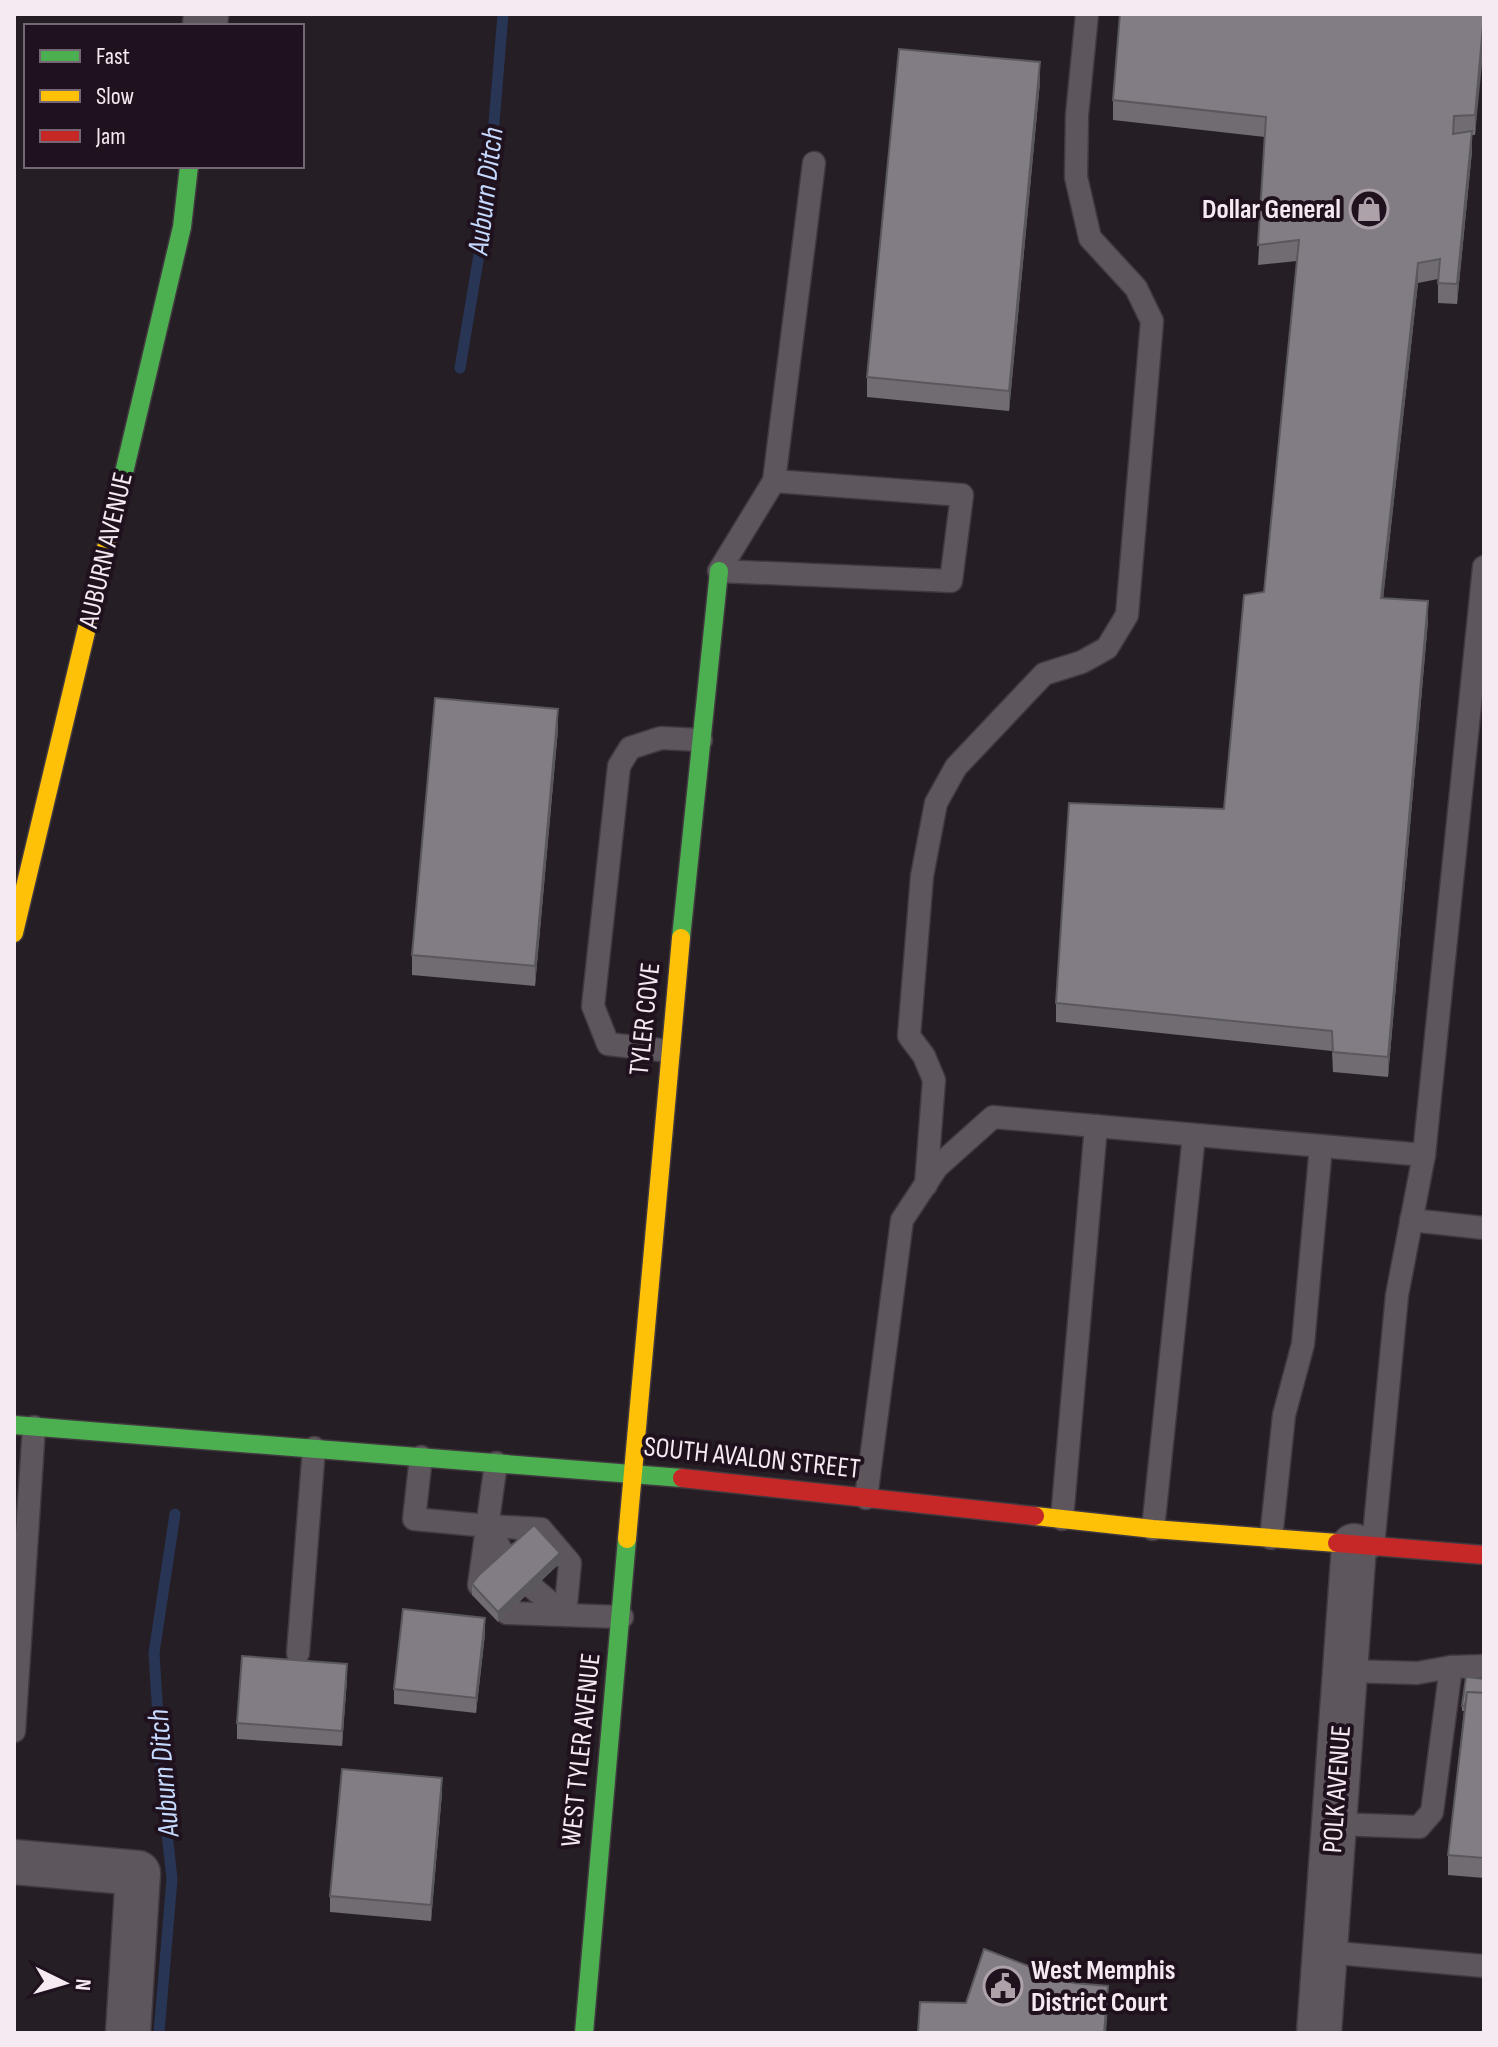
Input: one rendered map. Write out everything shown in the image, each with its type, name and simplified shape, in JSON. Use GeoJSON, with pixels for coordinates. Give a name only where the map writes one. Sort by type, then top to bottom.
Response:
{"type":"FeatureCollection","features":[{"type":"Feature","properties":{"kind":"street","name":"AUBURN AVENUE"},"geometry":{"type":"LineString","coordinates":[[14,933],[25,848],[182,227],[189,168]]}},
{"type":"Feature","properties":{"kind":"street","name":"TYLER COVE"},"geometry":{"type":"LineString","coordinates":[[631,1473],[669,1051],[719,571]]}},
{"type":"Feature","properties":{"kind":"street","name":"SOUTH AVALON STREET"},"geometry":{"type":"LineString","coordinates":[[24,1426],[631,1473],[1153,1529],[1484,1555]]}},
{"type":"Feature","properties":{"kind":"street","name":"WEST TYLER AVENUE"},"geometry":{"type":"LineString","coordinates":[[584,2033],[622,1617],[631,1473]]}},
{"type":"Feature","properties":{"kind":"street","name":"POLK AVENUE"},"geometry":{"type":"LineString","coordinates":[[1319,2033],[1345,1671],[1364,1546]]}},
{"type":"Feature","properties":{"kind":"street"},"geometry":{"type":"LineString","coordinates":[[14,1862],[138,1873],[128,2033]]}},
{"type":"Feature","properties":{"kind":"lane"},"geometry":{"type":"LineString","coordinates":[[926,1185],[934,1080],[924,1056],[909,1036],[922,876],[936,803],[956,767],[1044,674],[1082,662],[1107,648],[1127,615],[1152,321],[1136,288],[1090,238],[1076,177],[1077,115],[1087,14]]}},
{"type":"Feature","properties":{"kind":"lane"},"geometry":{"type":"LineString","coordinates":[[774,481],[962,495],[951,581],[719,571],[774,481],[814,163]]}},
{"type":"Feature","properties":{"kind":"lane"},"geometry":{"type":"LineString","coordinates":[[1364,1546],[1397,1295],[1424,1155],[1484,567]]}},
{"type":"Feature","properties":{"kind":"lane"},"geometry":{"type":"LineString","coordinates":[[669,1051],[608,1044],[593,1006],[619,766],[630,748],[661,738],[701,740]]}},
{"type":"Feature","properties":{"kind":"lane"},"geometry":{"type":"LineString","coordinates":[[866,1498],[902,1220],[937,1167],[993,1117],[1424,1155]]}},
{"type":"Feature","properties":{"kind":"lane"},"geometry":{"type":"LineString","coordinates":[[1062,1519],[1096,1126]]}},
{"type":"Feature","properties":{"kind":"lane"},"geometry":{"type":"LineString","coordinates":[[1153,1529],[1194,1135]]}},
{"type":"Feature","properties":{"kind":"lane"},"geometry":{"type":"LineString","coordinates":[[1271,1538],[1284,1415],[1303,1344],[1321,1146]]}},
{"type":"Feature","properties":{"kind":"lane"},"geometry":{"type":"LineString","coordinates":[[1411,1220],[1484,1228]]}},
{"type":"Feature","properties":{"kind":"lane"},"geometry":{"type":"LineString","coordinates":[[14,1731],[24,1426]]}},
{"type":"Feature","properties":{"kind":"lane"},"geometry":{"type":"LineString","coordinates":[[298,1653],[314,1448]]}},
{"type":"Feature","properties":{"kind":"lane"},"geometry":{"type":"LineString","coordinates":[[421,1457],[414,1519],[541,1529],[570,1563],[565,1615]]}},
{"type":"Feature","properties":{"kind":"lane"},"geometry":{"type":"LineString","coordinates":[[479,1585],[496,1463]]}},
{"type":"Feature","properties":{"kind":"lane"},"geometry":{"type":"LineString","coordinates":[[488,1526],[507,1561]]}},
{"type":"Feature","properties":{"kind":"lane"},"geometry":{"type":"LineString","coordinates":[[533,1588],[565,1615]]}},
{"type":"Feature","properties":{"kind":"lane"},"geometry":{"type":"LineString","coordinates":[[507,1613],[622,1617]]}},
{"type":"Feature","properties":{"kind":"lane"},"geometry":{"type":"LineString","coordinates":[[1450,1682],[1484,1666]]}},
{"type":"Feature","properties":{"kind":"lane"},"geometry":{"type":"LineString","coordinates":[[1345,1671],[1417,1673],[1478,1692]]}},
{"type":"Feature","properties":{"kind":"lane"},"geometry":{"type":"LineString","coordinates":[[1334,1824],[1419,1827],[1432,1812],[1450,1682]]}},
{"type":"Feature","properties":{"kind":"lane"},"geometry":{"type":"LineString","coordinates":[[1325,1952],[1484,1966]]}},
{"type":"Feature","properties":{"kind":"building"},"geometry":{"type":"Polygon","coordinates":[[[1120,14],[1484,14],[1475,115],[1454,116],[1453,134],[1472,131],[1457,284],[1438,283],[1440,259],[1418,263],[1381,598],[1428,601],[1388,1057],[1333,1052],[1332,1031],[1056,1003],[1069,803],[1224,809],[1244,595],[1264,592],[1299,240],[1258,245],[1266,117],[1113,100],[1120,14]]]}},
{"type":"Feature","properties":{"kind":"building"},"geometry":{"type":"Polygon","coordinates":[[[899,49],[1040,62],[1009,391],[867,377],[899,49]]]}},
{"type":"Feature","properties":{"kind":"building"},"geometry":{"type":"Polygon","coordinates":[[[435,698],[558,709],[535,966],[412,955],[435,698]]]}},
{"type":"Feature","properties":{"kind":"building"},"geometry":{"type":"Polygon","coordinates":[[[534,1525],[560,1553],[498,1612],[472,1584],[534,1525]]]}},
{"type":"Feature","properties":{"kind":"building"},"geometry":{"type":"Polygon","coordinates":[[[403,1609],[485,1618],[476,1698],[394,1689],[403,1609]]]}},
{"type":"Feature","properties":{"kind":"building"},"geometry":{"type":"Polygon","coordinates":[[[242,1656],[347,1664],[342,1731],[237,1723],[242,1656]]]}},
{"type":"Feature","properties":{"kind":"building"},"geometry":{"type":"Polygon","coordinates":[[[1466,1677],[1484,1679],[1484,1693],[1467,1692],[1465,1706],[1462,1706],[1466,1677]]]}},
{"type":"Feature","properties":{"kind":"building"},"geometry":{"type":"Polygon","coordinates":[[[1467,1692],[1484,1693],[1484,1858],[1448,1855],[1467,1692]]]}},
{"type":"Feature","properties":{"kind":"building"},"geometry":{"type":"Polygon","coordinates":[[[342,1769],[442,1778],[431,1905],[330,1896],[342,1769]]]}},
{"type":"Feature","properties":{"kind":"building","name":"West Memphis District Court"},"geometry":{"type":"Polygon","coordinates":[[[984,1949],[1073,1983],[1108,1986],[1104,2033],[918,2033],[920,2002],[966,2003],[984,1949]]]}},
{"type":"Feature","properties":{"kind":"waterway","name":"Auburn Ditch"},"geometry":{"type":"LineString","coordinates":[[460,368],[487,207],[503,14]]}},
{"type":"Feature","properties":{"kind":"waterway","name":"Auburn Ditch"},"geometry":{"type":"LineString","coordinates":[[159,2033],[172,1879],[154,1653],[175,1514]]}},
{"type":"Feature","properties":{"kind":"traffic: fast"},"geometry":{"type":"LineString","coordinates":[[118,498],[182,227],[189,168]]}},
{"type":"Feature","properties":{"kind":"traffic: fast"},"geometry":{"type":"LineString","coordinates":[[681,938],[719,571]]}},
{"type":"Feature","properties":{"kind":"traffic: fast"},"geometry":{"type":"LineString","coordinates":[[14,1425],[682,1478]]}},
{"type":"Feature","properties":{"kind":"traffic: fast"},"geometry":{"type":"LineString","coordinates":[[584,2033],[627,1539]]}},
{"type":"Feature","properties":{"kind":"traffic: slow"},"geometry":{"type":"LineString","coordinates":[[14,933],[118,498]]}},
{"type":"Feature","properties":{"kind":"traffic: slow"},"geometry":{"type":"LineString","coordinates":[[627,1539],[681,938]]}},
{"type":"Feature","properties":{"kind":"traffic: slow"},"geometry":{"type":"LineString","coordinates":[[1035,1516],[1153,1529],[1337,1543]]}},
{"type":"Feature","properties":{"kind":"traffic: jam"},"geometry":{"type":"LineString","coordinates":[[682,1478],[1035,1516]]}},
{"type":"Feature","properties":{"kind":"traffic: jam"},"geometry":{"type":"LineString","coordinates":[[1337,1543],[1484,1555]]}},
{"type":"Feature","properties":{"kind":"place","name":"Dollar General"},"geometry":{"type":"Point","coordinates":[1369,209]}},
{"type":"Feature","properties":{"kind":"place","name":"West Memphis District Court"},"geometry":{"type":"Point","coordinates":[1003,1986]}}]}
